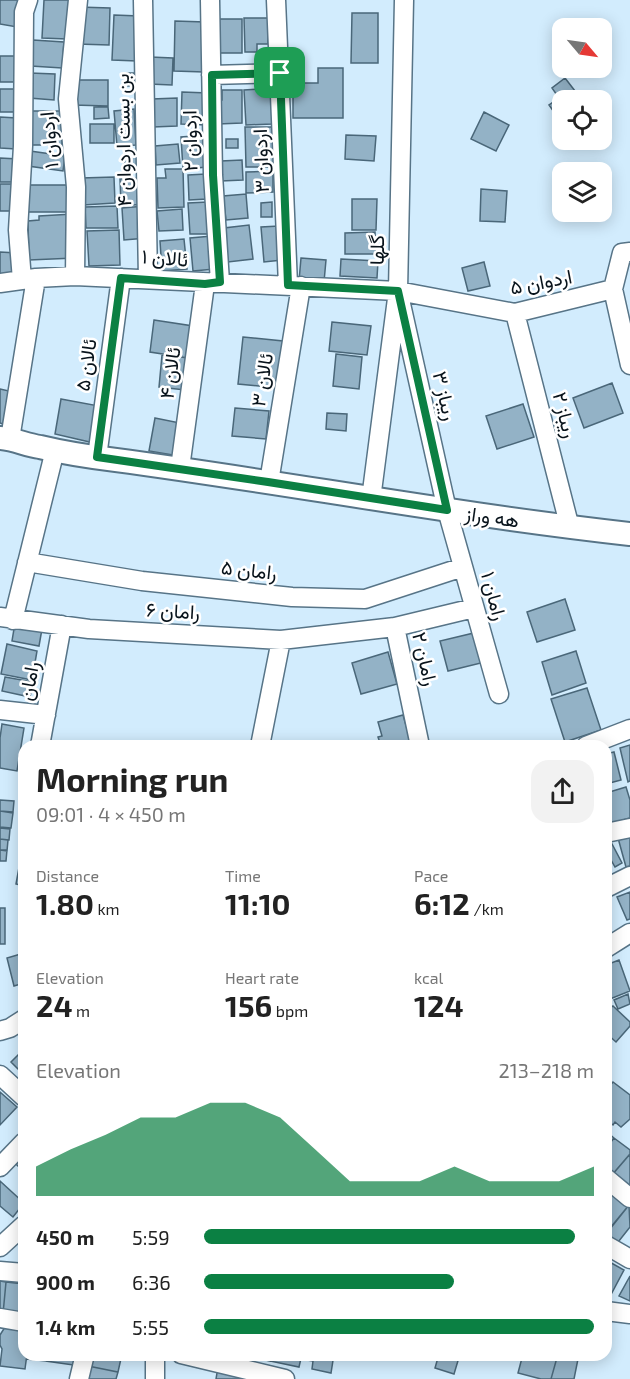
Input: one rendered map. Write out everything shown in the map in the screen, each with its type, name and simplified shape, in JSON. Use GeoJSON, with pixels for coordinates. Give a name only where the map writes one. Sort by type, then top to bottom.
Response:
{"type":"FeatureCollection","features":[{"type":"Feature","properties":{"kind":"street"},"geometry":{"type":"LineString","coordinates":[[5,438],[29,279],[9,229],[23,146],[24,12],[28,0]]}},
{"type":"Feature","properties":{"kind":"street","name":"اردوان ۱"},"geometry":{"type":"LineString","coordinates":[[75,276],[76,188],[68,99],[78,0]]}},
{"type":"Feature","properties":{"kind":"street","name":"بن بست اردوان ۴"},"geometry":{"type":"LineString","coordinates":[[143,0],[148,279]]}},
{"type":"Feature","properties":{"kind":"street","name":"اردوان ۲"},"geometry":{"type":"LineString","coordinates":[[210,0],[213,283]]}},
{"type":"Feature","properties":{"kind":"street","name":"اردوان ۳"},"geometry":{"type":"LineString","coordinates":[[276,0],[294,285]]}},
{"type":"Feature","properties":{"kind":"street","name":"گلها"},"geometry":{"type":"LineString","coordinates":[[371,499],[398,291],[404,0]]}},
{"type":"Feature","properties":{"kind":"street"},"geometry":{"type":"LineString","coordinates":[[212,75],[280,73]]}},
{"type":"Feature","properties":{"kind":"street"},"geometry":{"type":"LineString","coordinates":[[630,252],[622,253],[613,289],[630,365]]}},
{"type":"Feature","properties":{"kind":"street","name":"ئالان ۱"},"geometry":{"type":"LineString","coordinates":[[0,283],[75,276],[398,291]]}},
{"type":"Feature","properties":{"kind":"street","name":"ئالان ۵"},"geometry":{"type":"LineString","coordinates":[[97,457],[121,278]]}},
{"type":"Feature","properties":{"kind":"street","name":"ئالان ۴"},"geometry":{"type":"LineString","coordinates":[[180,468],[213,283]]}},
{"type":"Feature","properties":{"kind":"street","name":"ئالان ۳"},"geometry":{"type":"LineString","coordinates":[[268,482],[294,285]]}},
{"type":"Feature","properties":{"kind":"street","name":"اردوان ۵"},"geometry":{"type":"LineString","coordinates":[[398,291],[515,314],[613,289]]}},
{"type":"Feature","properties":{"kind":"street","name":"ریباز ۳"},"geometry":{"type":"LineString","coordinates":[[398,291],[447,510]]}},
{"type":"Feature","properties":{"kind":"street","name":"ریباز ۲"},"geometry":{"type":"LineString","coordinates":[[515,314],[570,528]]}},
{"type":"Feature","properties":{"kind":"street","name":"هه وراز"},"geometry":{"type":"LineString","coordinates":[[5,438],[97,457],[570,528],[630,534]]}},
{"type":"Feature","properties":{"kind":"street"},"geometry":{"type":"LineString","coordinates":[[6,619],[27,562],[55,450]]}},
{"type":"Feature","properties":{"kind":"street","name":"رامان ۱"},"geometry":{"type":"LineString","coordinates":[[447,510],[499,694]]}},
{"type":"Feature","properties":{"kind":"street","name":"رامان ۵"},"geometry":{"type":"LineString","coordinates":[[27,562],[142,581],[292,597],[365,599],[463,567]]}},
{"type":"Feature","properties":{"kind":"street","name":"رامان ۲"},"geometry":{"type":"LineString","coordinates":[[419,740],[395,627],[474,608]]}},
{"type":"Feature","properties":{"kind":"street","name":"رامان ۶"},"geometry":{"type":"LineString","coordinates":[[6,619],[89,629],[281,640],[395,627]]}},
{"type":"Feature","properties":{"kind":"street","name":"رامان"},"geometry":{"type":"LineString","coordinates":[[41,740],[62,625]]}},
{"type":"Feature","properties":{"kind":"street"},"geometry":{"type":"LineString","coordinates":[[261,740],[281,640]]}},
{"type":"Feature","properties":{"kind":"street"},"geometry":{"type":"LineString","coordinates":[[0,710],[46,715]]}},
{"type":"Feature","properties":{"kind":"street"},"geometry":{"type":"LineString","coordinates":[[602,740],[630,729]]}},
{"type":"Feature","properties":{"kind":"street"},"geometry":{"type":"LineString","coordinates":[[612,832],[630,828]]}},
{"type":"Feature","properties":{"kind":"street"},"geometry":{"type":"LineString","coordinates":[[612,885],[630,876]]}},
{"type":"Feature","properties":{"kind":"street"},"geometry":{"type":"LineString","coordinates":[[612,944],[630,933]]}},
{"type":"Feature","properties":{"kind":"street"},"geometry":{"type":"LineString","coordinates":[[0,1031],[18,1023]]}},
{"type":"Feature","properties":{"kind":"street"},"geometry":{"type":"LineString","coordinates":[[0,1075],[18,1092]]}},
{"type":"Feature","properties":{"kind":"street"},"geometry":{"type":"LineString","coordinates":[[0,1167],[18,1148]]}},
{"type":"Feature","properties":{"kind":"street"},"geometry":{"type":"LineString","coordinates":[[612,1183],[630,1198]]}},
{"type":"Feature","properties":{"kind":"street"},"geometry":{"type":"LineString","coordinates":[[0,1247],[18,1230]]}},
{"type":"Feature","properties":{"kind":"street"},"geometry":{"type":"LineString","coordinates":[[612,1248],[630,1259]]}},
{"type":"Feature","properties":{"kind":"street"},"geometry":{"type":"LineString","coordinates":[[0,1271],[18,1272]]}},
{"type":"Feature","properties":{"kind":"street"},"geometry":{"type":"LineString","coordinates":[[612,1312],[630,1314]]}},
{"type":"Feature","properties":{"kind":"street"},"geometry":{"type":"LineString","coordinates":[[0,1318],[18,1321]]}},
{"type":"Feature","properties":{"kind":"street"},"geometry":{"type":"LineString","coordinates":[[79,1379],[84,1361]]}},
{"type":"Feature","properties":{"kind":"street"},"geometry":{"type":"LineString","coordinates":[[155,1361],[155,1379]]}},
{"type":"Feature","properties":{"kind":"street"},"geometry":{"type":"LineString","coordinates":[[210,1361],[285,1379]]}},
{"type":"Feature","properties":{"kind":"building"},"geometry":{"type":"Polygon","coordinates":[[[0,0],[21,0],[17,27],[0,24],[0,0]]]}},
{"type":"Feature","properties":{"kind":"building"},"geometry":{"type":"Polygon","coordinates":[[[44,0],[69,0],[67,39],[42,38],[44,0]]]}},
{"type":"Feature","properties":{"kind":"building"},"geometry":{"type":"Polygon","coordinates":[[[78,7],[110,8],[109,45],[77,44],[78,7]]]}},
{"type":"Feature","properties":{"kind":"building"},"geometry":{"type":"Polygon","coordinates":[[[352,13],[378,13],[378,63],[351,63],[352,13]]]}},
{"type":"Feature","properties":{"kind":"building"},"geometry":{"type":"Polygon","coordinates":[[[114,15],[139,16],[137,61],[112,60],[114,15]]]}},
{"type":"Feature","properties":{"kind":"building"},"geometry":{"type":"Polygon","coordinates":[[[244,18],[268,18],[268,44],[257,44],[257,52],[245,52],[244,18]]]}},
{"type":"Feature","properties":{"kind":"building"},"geometry":{"type":"Polygon","coordinates":[[[217,19],[242,19],[242,53],[217,53],[217,19]]]}},
{"type":"Feature","properties":{"kind":"building"},"geometry":{"type":"Polygon","coordinates":[[[175,21],[205,22],[204,72],[174,71],[175,21]]]}},
{"type":"Feature","properties":{"kind":"building"},"geometry":{"type":"Polygon","coordinates":[[[33,40],[64,42],[62,68],[31,66],[33,40]]]}},
{"type":"Feature","properties":{"kind":"building"},"geometry":{"type":"Polygon","coordinates":[[[0,56],[17,56],[17,82],[0,82],[0,56]]]}},
{"type":"Feature","properties":{"kind":"building"},"geometry":{"type":"Polygon","coordinates":[[[150,57],[173,58],[172,85],[149,84],[150,57]]]}},
{"type":"Feature","properties":{"kind":"building"},"geometry":{"type":"Polygon","coordinates":[[[318,68],[343,68],[343,118],[293,118],[293,83],[318,83],[318,68]]]}},
{"type":"Feature","properties":{"kind":"building"},"geometry":{"type":"Polygon","coordinates":[[[30,73],[55,74],[54,100],[29,98],[30,73]]]}},
{"type":"Feature","properties":{"kind":"building"},"geometry":{"type":"Polygon","coordinates":[[[127,73],[142,73],[142,85],[128,86],[127,73]]]}},
{"type":"Feature","properties":{"kind":"building"},"geometry":{"type":"Polygon","coordinates":[[[565,78],[574,90],[553,90],[552,88],[565,78]]]}},
{"type":"Feature","properties":{"kind":"building"},"geometry":{"type":"Polygon","coordinates":[[[73,80],[108,80],[108,106],[73,105],[73,80]]]}},
{"type":"Feature","properties":{"kind":"building"},"geometry":{"type":"Polygon","coordinates":[[[0,89],[16,89],[16,112],[0,112],[0,89]]]}},
{"type":"Feature","properties":{"kind":"building"},"geometry":{"type":"Polygon","coordinates":[[[261,89],[261,94],[271,94],[272,124],[246,125],[244,90],[261,89]]]}},
{"type":"Feature","properties":{"kind":"building"},"geometry":{"type":"Polygon","coordinates":[[[222,90],[242,90],[242,123],[218,124],[217,100],[222,100],[222,90]]]}},
{"type":"Feature","properties":{"kind":"building"},"geometry":{"type":"Polygon","coordinates":[[[182,92],[208,93],[207,125],[181,124],[182,92]]]}},
{"type":"Feature","properties":{"kind":"building"},"geometry":{"type":"Polygon","coordinates":[[[177,98],[177,126],[153,127],[152,99],[177,98]]]}},
{"type":"Feature","properties":{"kind":"building"},"geometry":{"type":"Polygon","coordinates":[[[94,107],[108,107],[109,118],[94,119],[94,107]]]}},
{"type":"Feature","properties":{"kind":"building"},"geometry":{"type":"Polygon","coordinates":[[[134,109],[136,145],[117,146],[114,111],[134,109]]]}},
{"type":"Feature","properties":{"kind":"building"},"geometry":{"type":"Polygon","coordinates":[[[28,111],[62,111],[62,145],[28,145],[28,111]]]}},
{"type":"Feature","properties":{"kind":"building"},"geometry":{"type":"Polygon","coordinates":[[[484,112],[509,125],[496,151],[471,139],[484,112]]]}},
{"type":"Feature","properties":{"kind":"building"},"geometry":{"type":"Polygon","coordinates":[[[0,117],[17,118],[16,149],[0,148],[0,117]]]}},
{"type":"Feature","properties":{"kind":"building"},"geometry":{"type":"Polygon","coordinates":[[[90,124],[114,124],[114,143],[90,143],[90,124]]]}},
{"type":"Feature","properties":{"kind":"building"},"geometry":{"type":"Polygon","coordinates":[[[245,127],[274,127],[275,167],[246,167],[245,127]]]}},
{"type":"Feature","properties":{"kind":"building"},"geometry":{"type":"Polygon","coordinates":[[[206,135],[208,167],[183,169],[181,137],[206,135]]]}},
{"type":"Feature","properties":{"kind":"building"},"geometry":{"type":"Polygon","coordinates":[[[346,135],[376,136],[374,161],[345,159],[346,135]]]}},
{"type":"Feature","properties":{"kind":"building"},"geometry":{"type":"Polygon","coordinates":[[[226,139],[238,139],[238,148],[226,148],[226,139]]]}},
{"type":"Feature","properties":{"kind":"building"},"geometry":{"type":"Polygon","coordinates":[[[178,144],[180,163],[156,165],[155,146],[178,144]]]}},
{"type":"Feature","properties":{"kind":"building"},"geometry":{"type":"Polygon","coordinates":[[[30,151],[65,156],[63,171],[28,166],[30,151]]]}},
{"type":"Feature","properties":{"kind":"building"},"geometry":{"type":"Polygon","coordinates":[[[139,155],[140,170],[125,172],[124,157],[139,155]]]}},
{"type":"Feature","properties":{"kind":"building"},"geometry":{"type":"Polygon","coordinates":[[[0,158],[18,159],[18,182],[0,182],[0,158]]]}},
{"type":"Feature","properties":{"kind":"building"},"geometry":{"type":"Polygon","coordinates":[[[242,160],[243,180],[221,181],[221,161],[242,160]]]}},
{"type":"Feature","properties":{"kind":"building"},"geometry":{"type":"Polygon","coordinates":[[[165,169],[183,169],[184,207],[158,208],[157,178],[166,178],[165,169]]]}},
{"type":"Feature","properties":{"kind":"building"},"geometry":{"type":"Polygon","coordinates":[[[273,171],[273,192],[246,193],[246,172],[273,171]]]}},
{"type":"Feature","properties":{"kind":"building"},"geometry":{"type":"Polygon","coordinates":[[[206,174],[207,199],[189,200],[188,175],[206,174]]]}},
{"type":"Feature","properties":{"kind":"building"},"geometry":{"type":"Polygon","coordinates":[[[114,177],[115,203],[83,205],[81,178],[114,177]]]}},
{"type":"Feature","properties":{"kind":"building"},"geometry":{"type":"Polygon","coordinates":[[[144,178],[146,204],[121,206],[120,179],[144,178]]]}},
{"type":"Feature","properties":{"kind":"building"},"geometry":{"type":"Polygon","coordinates":[[[0,184],[18,184],[17,211],[0,211],[0,184]]]}},
{"type":"Feature","properties":{"kind":"building"},"geometry":{"type":"Polygon","coordinates":[[[25,185],[70,185],[70,212],[25,212],[25,185]]]}},
{"type":"Feature","properties":{"kind":"building"},"geometry":{"type":"Polygon","coordinates":[[[481,189],[507,191],[505,222],[480,221],[481,189]]]}},
{"type":"Feature","properties":{"kind":"building"},"geometry":{"type":"Polygon","coordinates":[[[246,194],[248,218],[226,220],[223,196],[246,194]]]}},
{"type":"Feature","properties":{"kind":"building"},"geometry":{"type":"Polygon","coordinates":[[[352,199],[377,199],[376,230],[352,230],[352,199]]]}},
{"type":"Feature","properties":{"kind":"building"},"geometry":{"type":"Polygon","coordinates":[[[208,202],[210,234],[190,234],[188,203],[208,202]]]}},
{"type":"Feature","properties":{"kind":"building"},"geometry":{"type":"Polygon","coordinates":[[[272,202],[272,217],[261,217],[261,203],[272,202]]]}},
{"type":"Feature","properties":{"kind":"building"},"geometry":{"type":"Polygon","coordinates":[[[117,206],[118,228],[86,228],[85,207],[117,206]]]}},
{"type":"Feature","properties":{"kind":"building"},"geometry":{"type":"Polygon","coordinates":[[[145,206],[147,238],[124,240],[122,208],[145,206]]]}},
{"type":"Feature","properties":{"kind":"building"},"geometry":{"type":"Polygon","coordinates":[[[182,209],[183,230],[159,231],[157,211],[182,209]]]}},
{"type":"Feature","properties":{"kind":"building"},"geometry":{"type":"Polygon","coordinates":[[[73,214],[75,258],[29,260],[28,221],[39,220],[39,216],[73,214]]]}},
{"type":"Feature","properties":{"kind":"building"},"geometry":{"type":"Polygon","coordinates":[[[249,225],[253,259],[228,262],[224,228],[249,225]]]}},
{"type":"Feature","properties":{"kind":"building"},"geometry":{"type":"Polygon","coordinates":[[[279,226],[282,260],[264,262],[261,227],[279,226]]]}},
{"type":"Feature","properties":{"kind":"building"},"geometry":{"type":"Polygon","coordinates":[[[119,230],[120,265],[89,266],[87,231],[119,230]]]}},
{"type":"Feature","properties":{"kind":"building"},"geometry":{"type":"Polygon","coordinates":[[[375,232],[376,254],[345,254],[345,233],[375,232]]]}},
{"type":"Feature","properties":{"kind":"building"},"geometry":{"type":"Polygon","coordinates":[[[212,236],[215,269],[193,271],[190,238],[212,236]]]}},
{"type":"Feature","properties":{"kind":"building"},"geometry":{"type":"Polygon","coordinates":[[[184,239],[187,269],[162,271],[160,241],[184,239]]]}},
{"type":"Feature","properties":{"kind":"building"},"geometry":{"type":"Polygon","coordinates":[[[0,252],[17,253],[15,288],[0,288],[0,252]]]}},
{"type":"Feature","properties":{"kind":"building"},"geometry":{"type":"Polygon","coordinates":[[[301,258],[326,260],[324,282],[299,281],[301,258]]]}},
{"type":"Feature","properties":{"kind":"building"},"geometry":{"type":"Polygon","coordinates":[[[341,259],[378,261],[377,278],[340,276],[341,259]]]}},
{"type":"Feature","properties":{"kind":"building"},"geometry":{"type":"Polygon","coordinates":[[[484,262],[490,286],[468,291],[462,268],[484,262]]]}},
{"type":"Feature","properties":{"kind":"building"},"geometry":{"type":"Polygon","coordinates":[[[154,320],[193,326],[188,358],[150,352],[154,320]]]}},
{"type":"Feature","properties":{"kind":"building"},"geometry":{"type":"Polygon","coordinates":[[[332,322],[371,326],[367,355],[329,351],[332,322]]]}},
{"type":"Feature","properties":{"kind":"building"},"geometry":{"type":"Polygon","coordinates":[[[243,337],[283,341],[278,388],[238,384],[243,337]]]}},
{"type":"Feature","properties":{"kind":"building"},"geometry":{"type":"Polygon","coordinates":[[[336,354],[362,357],[359,389],[333,386],[336,354]]]}},
{"type":"Feature","properties":{"kind":"building"},"geometry":{"type":"Polygon","coordinates":[[[162,355],[189,358],[185,390],[159,387],[162,355]]]}},
{"type":"Feature","properties":{"kind":"building"},"geometry":{"type":"Polygon","coordinates":[[[612,383],[623,413],[584,428],[573,398],[612,383]]]}},
{"type":"Feature","properties":{"kind":"building"},"geometry":{"type":"Polygon","coordinates":[[[0,389],[9,391],[3,424],[0,423],[0,389]]]}},
{"type":"Feature","properties":{"kind":"building"},"geometry":{"type":"Polygon","coordinates":[[[61,399],[99,406],[94,443],[55,434],[61,399]]]}},
{"type":"Feature","properties":{"kind":"building"},"geometry":{"type":"Polygon","coordinates":[[[523,404],[534,437],[497,449],[486,416],[523,404]]]}},
{"type":"Feature","properties":{"kind":"building"},"geometry":{"type":"Polygon","coordinates":[[[235,408],[269,411],[266,439],[232,436],[235,408]]]}},
{"type":"Feature","properties":{"kind":"building"},"geometry":{"type":"Polygon","coordinates":[[[327,413],[347,414],[346,431],[326,429],[327,413]]]}},
{"type":"Feature","properties":{"kind":"building"},"geometry":{"type":"Polygon","coordinates":[[[155,418],[180,423],[173,455],[149,451],[155,418]]]}},
{"type":"Feature","properties":{"kind":"building"},"geometry":{"type":"Polygon","coordinates":[[[565,599],[575,630],[537,642],[527,612],[565,599]]]}},
{"type":"Feature","properties":{"kind":"building"},"geometry":{"type":"Polygon","coordinates":[[[15,623],[42,629],[39,646],[12,641],[15,623]]]}},
{"type":"Feature","properties":{"kind":"building"},"geometry":{"type":"Polygon","coordinates":[[[478,632],[485,662],[448,671],[440,641],[478,632]]]}},
{"type":"Feature","properties":{"kind":"building"},"geometry":{"type":"Polygon","coordinates":[[[7,644],[37,651],[32,680],[1,674],[7,644]]]}},
{"type":"Feature","properties":{"kind":"building"},"geometry":{"type":"Polygon","coordinates":[[[576,651],[586,683],[552,695],[542,662],[576,651]]]}},
{"type":"Feature","properties":{"kind":"building"},"geometry":{"type":"Polygon","coordinates":[[[388,652],[397,684],[361,694],[352,663],[388,652]]]}},
{"type":"Feature","properties":{"kind":"building"},"geometry":{"type":"Polygon","coordinates":[[[5,677],[33,682],[30,697],[2,691],[5,677]]]}},
{"type":"Feature","properties":{"kind":"building"},"geometry":{"type":"Polygon","coordinates":[[[587,688],[601,730],[564,740],[551,699],[587,688]]]}},
{"type":"Feature","properties":{"kind":"building"},"geometry":{"type":"Polygon","coordinates":[[[403,715],[410,740],[379,740],[378,737],[382,736],[378,722],[403,715]]]}},
{"type":"Feature","properties":{"kind":"building"},"geometry":{"type":"Polygon","coordinates":[[[2,724],[24,728],[22,740],[18,740],[17,771],[0,768],[2,724]]]}},
{"type":"Feature","properties":{"kind":"building"},"geometry":{"type":"Polygon","coordinates":[[[630,745],[630,781],[628,782],[620,748],[630,745]]]}},
{"type":"Feature","properties":{"kind":"building"},"geometry":{"type":"Polygon","coordinates":[[[612,752],[614,752],[621,780],[612,782],[612,752]]]}},
{"type":"Feature","properties":{"kind":"building"},"geometry":{"type":"Polygon","coordinates":[[[626,787],[630,800],[630,818],[612,823],[612,791],[626,787]]]}},
{"type":"Feature","properties":{"kind":"building"},"geometry":{"type":"Polygon","coordinates":[[[0,800],[14,801],[13,812],[0,811],[0,800]]]}},
{"type":"Feature","properties":{"kind":"building"},"geometry":{"type":"Polygon","coordinates":[[[0,811],[13,813],[11,828],[0,827],[0,811]]]}},
{"type":"Feature","properties":{"kind":"building"},"geometry":{"type":"Polygon","coordinates":[[[0,828],[10,829],[9,840],[0,839],[0,828]]]}},
{"type":"Feature","properties":{"kind":"building"},"geometry":{"type":"Polygon","coordinates":[[[630,834],[630,866],[626,867],[618,838],[630,834]]]}},
{"type":"Feature","properties":{"kind":"building"},"geometry":{"type":"Polygon","coordinates":[[[0,839],[8,840],[7,851],[0,850],[0,839]]]}},
{"type":"Feature","properties":{"kind":"building"},"geometry":{"type":"Polygon","coordinates":[[[612,844],[622,863],[615,867],[612,862],[612,844]]]}},
{"type":"Feature","properties":{"kind":"building"},"geometry":{"type":"Polygon","coordinates":[[[0,850],[7,850],[6,861],[0,861],[0,850]]]}},
{"type":"Feature","properties":{"kind":"building"},"geometry":{"type":"Polygon","coordinates":[[[630,892],[630,919],[627,920],[617,897],[630,892]]]}},
{"type":"Feature","properties":{"kind":"building"},"geometry":{"type":"Polygon","coordinates":[[[0,908],[5,908],[5,944],[0,944],[0,908]]]}},
{"type":"Feature","properties":{"kind":"building"},"geometry":{"type":"Polygon","coordinates":[[[18,955],[18,985],[14,986],[7,958],[18,955]]]}},
{"type":"Feature","properties":{"kind":"building"},"geometry":{"type":"Polygon","coordinates":[[[619,960],[630,991],[612,998],[612,963],[619,960]]]}},
{"type":"Feature","properties":{"kind":"building"},"geometry":{"type":"Polygon","coordinates":[[[628,994],[630,1004],[618,1009],[614,1000],[628,994]]]}},
{"type":"Feature","properties":{"kind":"building"},"geometry":{"type":"Polygon","coordinates":[[[612,1007],[630,1022],[630,1026],[616,1042],[612,1038],[612,1007]]]}},
{"type":"Feature","properties":{"kind":"building"},"geometry":{"type":"Polygon","coordinates":[[[18,1055],[18,1069],[11,1062],[18,1055]]]}},
{"type":"Feature","properties":{"kind":"building"},"geometry":{"type":"Polygon","coordinates":[[[612,1083],[630,1095],[630,1119],[621,1127],[615,1122],[612,1124],[612,1083]]]}},
{"type":"Feature","properties":{"kind":"building"},"geometry":{"type":"Polygon","coordinates":[[[0,1092],[17,1107],[0,1125],[0,1092]]]}},
{"type":"Feature","properties":{"kind":"building"},"geometry":{"type":"Polygon","coordinates":[[[614,1138],[630,1150],[630,1154],[612,1175],[612,1140],[614,1138]]]}},
{"type":"Feature","properties":{"kind":"building"},"geometry":{"type":"Polygon","coordinates":[[[630,1154],[630,1189],[612,1175],[630,1154]]]}},
{"type":"Feature","properties":{"kind":"building"},"geometry":{"type":"Polygon","coordinates":[[[0,1181],[18,1198],[18,1211],[13,1217],[0,1206],[0,1181]]]}},
{"type":"Feature","properties":{"kind":"building"},"geometry":{"type":"Polygon","coordinates":[[[614,1193],[629,1205],[612,1226],[612,1196],[614,1193]]]}},
{"type":"Feature","properties":{"kind":"building"},"geometry":{"type":"Polygon","coordinates":[[[629,1205],[630,1227],[615,1246],[612,1243],[612,1226],[629,1205]]]}},
{"type":"Feature","properties":{"kind":"building"},"geometry":{"type":"Polygon","coordinates":[[[612,1263],[624,1270],[612,1293],[612,1263]]]}},
{"type":"Feature","properties":{"kind":"building"},"geometry":{"type":"Polygon","coordinates":[[[630,1276],[630,1301],[619,1296],[630,1276]]]}},
{"type":"Feature","properties":{"kind":"building"},"geometry":{"type":"Polygon","coordinates":[[[0,1281],[6,1282],[3,1314],[0,1313],[0,1281]]]}},
{"type":"Feature","properties":{"kind":"building"},"geometry":{"type":"Polygon","coordinates":[[[6,1282],[18,1283],[18,1315],[3,1314],[6,1282]]]}},
{"type":"Feature","properties":{"kind":"building"},"geometry":{"type":"Polygon","coordinates":[[[5,1327],[18,1329],[18,1361],[26,1361],[25,1369],[0,1366],[2,1349],[0,1335],[5,1327]]]}},
{"type":"Feature","properties":{"kind":"building"},"geometry":{"type":"Polygon","coordinates":[[[46,1361],[80,1361],[80,1366],[46,1361]]]}},
{"type":"Feature","properties":{"kind":"building"},"geometry":{"type":"Polygon","coordinates":[[[89,1361],[120,1361],[118,1372],[88,1366],[89,1361]]]}},
{"type":"Feature","properties":{"kind":"building"},"geometry":{"type":"Polygon","coordinates":[[[270,1361],[300,1361],[299,1367],[270,1361]]]}},
{"type":"Feature","properties":{"kind":"building"},"geometry":{"type":"Polygon","coordinates":[[[313,1361],[333,1361],[331,1373],[312,1369],[313,1361]]]}},
{"type":"Feature","properties":{"kind":"building"},"geometry":{"type":"Polygon","coordinates":[[[437,1361],[458,1361],[454,1374],[435,1368],[437,1361]]]}},
{"type":"Feature","properties":{"kind":"building"},"geometry":{"type":"Polygon","coordinates":[[[521,1361],[556,1361],[551,1379],[518,1373],[521,1361]]]}},
{"type":"Feature","properties":{"kind":"building"},"geometry":{"type":"Polygon","coordinates":[[[556,1361],[578,1361],[574,1379],[551,1379],[556,1361]]]}},
{"type":"Feature","properties":{"kind":"building"},"geometry":{"type":"Polygon","coordinates":[[[88,1366],[118,1372],[116,1379],[85,1379],[88,1366]]]}},
{"type":"Feature","properties":{"kind":"building"},"geometry":{"type":"Polygon","coordinates":[[[218,1367],[243,1372],[241,1379],[216,1379],[218,1367]]]}},
{"type":"Feature","properties":{"kind":"route"},"geometry":{"type":"LineString","coordinates":[[280,73],[288,285],[398,291],[447,510],[97,457],[121,278],[205,284],[220,282],[213,175],[212,75],[280,73]]}}]}
